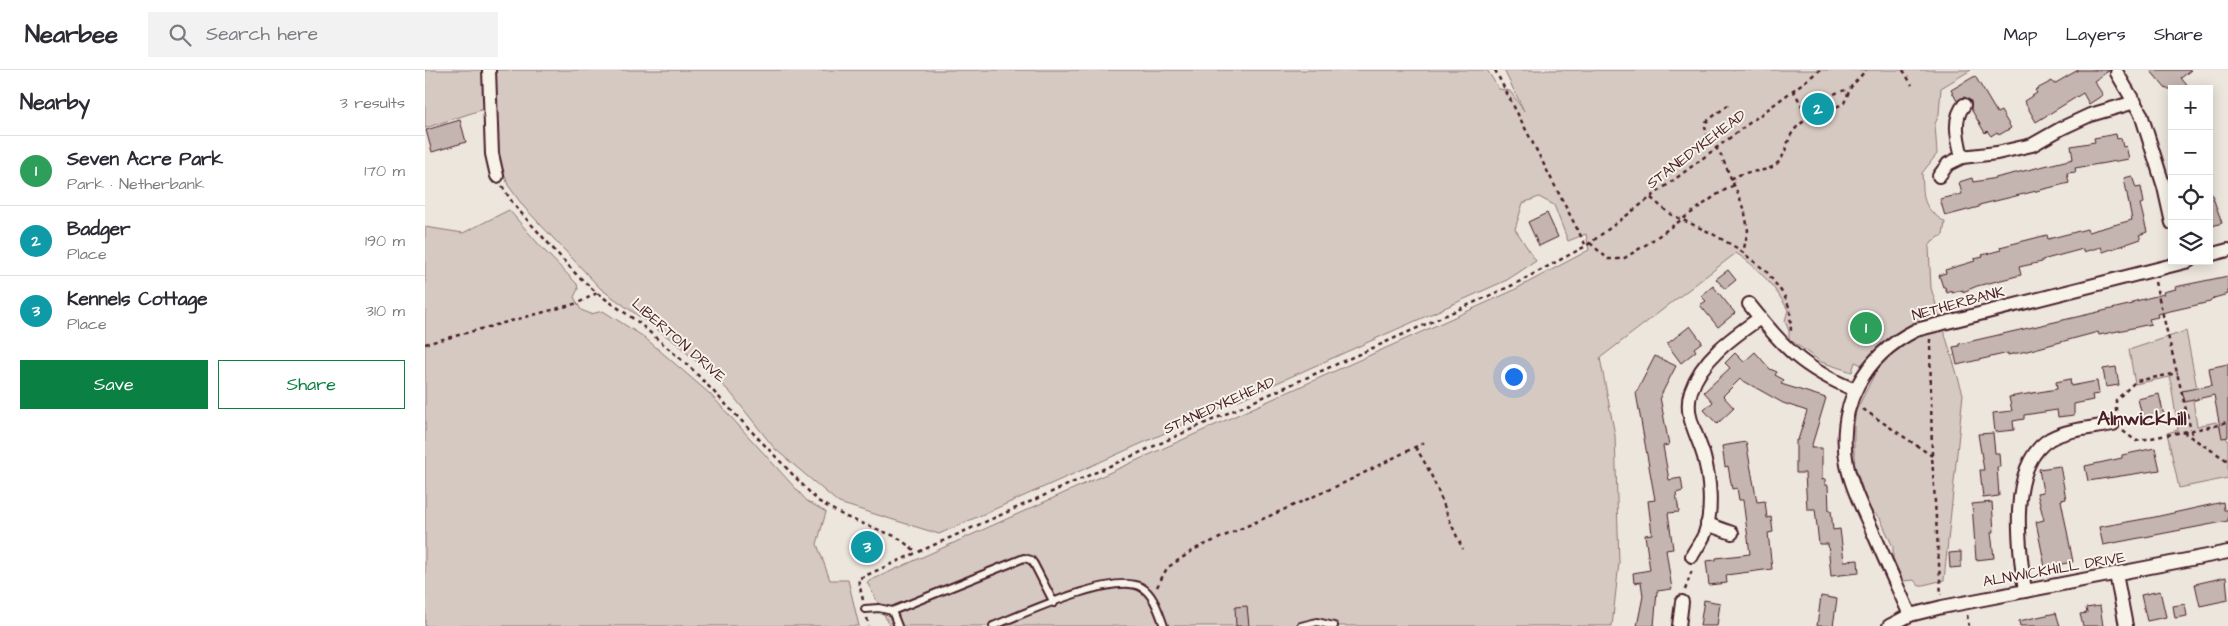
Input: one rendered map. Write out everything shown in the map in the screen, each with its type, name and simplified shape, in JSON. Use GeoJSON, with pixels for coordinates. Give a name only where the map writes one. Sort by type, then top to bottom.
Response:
{"type":"FeatureCollection","features":[{"type":"Feature","properties":{"kind":"street"},"geometry":{"type":"LineString","coordinates":[[489,70],[492,146],[497,176]]}},
{"type":"Feature","properties":{"kind":"street"},"geometry":{"type":"LineString","coordinates":[[2117,73],[2141,114],[2164,187],[2171,220]]}},
{"type":"Feature","properties":{"kind":"street"},"geometry":{"type":"LineString","coordinates":[[1939,176],[1948,164],[1962,157],[1997,154],[2032,145],[2090,115],[2135,102]]}},
{"type":"Feature","properties":{"kind":"street"},"geometry":{"type":"LineString","coordinates":[[1962,157],[1957,119],[1959,111],[1964,105]]}},
{"type":"Feature","properties":{"kind":"street"},"geometry":{"type":"LineString","coordinates":[[2213,254],[2228,250]]}},
{"type":"Feature","properties":{"kind":"street","name":"NETHERBANK"},"geometry":{"type":"LineString","coordinates":[[1910,615],[1850,478],[1847,462],[1847,417],[1853,395],[1867,369],[1884,350],[1899,339],[1930,326],[2173,265]]}},
{"type":"Feature","properties":{"kind":"street"},"geometry":{"type":"LineString","coordinates":[[1749,304],[1784,347],[1806,365],[1853,395]]}},
{"type":"Feature","properties":{"kind":"street"},"geometry":{"type":"LineString","coordinates":[[1692,556],[1705,532],[1709,500],[1707,469],[1696,441],[1688,410],[1691,391],[1700,372],[1713,355],[1728,341],[1760,318]]}},
{"type":"Feature","properties":{"kind":"street"},"geometry":{"type":"LineString","coordinates":[[2025,591],[2018,536],[2025,469],[2030,458],[2038,448],[2060,434],[2113,424]]}},
{"type":"Feature","properties":{"kind":"street"},"geometry":{"type":"LineString","coordinates":[[1707,524],[1732,533]]}},
{"type":"Feature","properties":{"kind":"street","name":"ALNWICKHILL DRIVE"},"geometry":{"type":"LineString","coordinates":[[1889,626],[1910,615],[1942,607],[2228,552]]}},
{"type":"Feature","properties":{"kind":"street"},"geometry":{"type":"LineString","coordinates":[[2116,574],[2126,626]]}},
{"type":"Feature","properties":{"kind":"street"},"geometry":{"type":"LineString","coordinates":[[1679,626],[1682,602]]}},
{"type":"Feature","properties":{"kind":"lane"},"geometry":{"type":"LineString","coordinates":[[865,609],[879,608],[892,612],[1024,558],[1033,564],[1054,603]]}},
{"type":"Feature","properties":{"kind":"lane"},"geometry":{"type":"LineString","coordinates":[[993,626],[1096,588],[1126,584],[1143,588],[1155,603],[1164,626]]}},
{"type":"Feature","properties":{"kind":"lane"},"geometry":{"type":"LineString","coordinates":[[892,612],[898,626]]}},
{"type":"Feature","properties":{"kind":"lane"},"geometry":{"type":"LineString","coordinates":[[1301,626],[1317,622],[1335,626]]}},
{"type":"Feature","properties":{"kind":"path"},"geometry":{"type":"LineString","coordinates":[[1495,70],[1586,246]]}},
{"type":"Feature","properties":{"kind":"path","name":"STANEDYKEHEAD"},"geometry":{"type":"LineString","coordinates":[[858,579],[1504,289],[1586,246],[1820,70]]}},
{"type":"Feature","properties":{"kind":"path"},"geometry":{"type":"LineString","coordinates":[[1731,179],[1741,173],[1768,170],[1775,166],[1785,154],[1795,128],[1809,118],[1844,103],[1849,90],[1865,70]]}},
{"type":"Feature","properties":{"kind":"path"},"geometry":{"type":"LineString","coordinates":[[1903,70],[1912,85]]}},
{"type":"Feature","properties":{"kind":"path"},"geometry":{"type":"LineString","coordinates":[[1793,90],[1809,118]]}},
{"type":"Feature","properties":{"kind":"path"},"geometry":{"type":"LineString","coordinates":[[1820,113],[1824,103],[1834,93],[1849,90]]}},
{"type":"Feature","properties":{"kind":"path"},"geometry":{"type":"LineString","coordinates":[[1728,105],[1706,122],[1705,127],[1708,138],[1717,149],[1734,185],[1747,220],[1747,235],[1743,253]]}},
{"type":"Feature","properties":{"kind":"path","name":"LIBERTON DRIVE"},"geometry":{"type":"LineString","coordinates":[[497,176],[504,192],[514,205],[575,274],[597,293],[638,322],[693,370],[818,501],[846,517],[897,536],[917,552]]}},
{"type":"Feature","properties":{"kind":"path"},"geometry":{"type":"LineString","coordinates":[[1590,243],[1608,259],[1623,259],[1717,194],[1734,185]]}},
{"type":"Feature","properties":{"kind":"path"},"geometry":{"type":"LineString","coordinates":[[1651,198],[1670,214],[1711,233],[1743,253],[1766,271],[1784,295],[1789,306],[1791,339],[1784,347]]}},
{"type":"Feature","properties":{"kind":"path"},"geometry":{"type":"LineString","coordinates":[[2153,271],[2193,439]]}},
{"type":"Feature","properties":{"kind":"path"},"geometry":{"type":"LineString","coordinates":[[425,344],[578,304],[597,293]]}},
{"type":"Feature","properties":{"kind":"path"},"geometry":{"type":"LineString","coordinates":[[1930,326],[1932,456],[1942,607]]}},
{"type":"Feature","properties":{"kind":"path"},"geometry":{"type":"LineString","coordinates":[[2178,373],[2135,380],[2116,400],[2113,424],[2136,441],[2219,425],[2228,421]]}},
{"type":"Feature","properties":{"kind":"path"},"geometry":{"type":"LineString","coordinates":[[1853,395],[1932,456]]}},
{"type":"Feature","properties":{"kind":"path"},"geometry":{"type":"LineString","coordinates":[[2183,432],[2228,461]]}},
{"type":"Feature","properties":{"kind":"path"},"geometry":{"type":"LineString","coordinates":[[1155,603],[1155,592],[1160,577],[1167,568],[1181,558],[1373,469],[1425,442]]}},
{"type":"Feature","properties":{"kind":"path"},"geometry":{"type":"LineString","coordinates":[[1415,446],[1432,475],[1450,523],[1463,549]]}},
{"type":"Feature","properties":{"kind":"path"},"geometry":{"type":"LineString","coordinates":[[1682,602],[1693,565],[1692,556]]}},
{"type":"Feature","properties":{"kind":"shaded area"},"geometry":{"type":"Polygon","coordinates":[[[425,70],[485,70],[487,108],[425,128],[425,70]]]}},
{"type":"Feature","properties":{"kind":"shaded area"},"geometry":{"type":"Polygon","coordinates":[[[495,70],[1487,70],[1499,89],[1510,91],[1524,111],[1504,70],[1971,70],[1941,88],[1939,114],[1935,124],[1937,154],[1922,173],[1925,202],[1937,217],[1945,222],[1943,235],[1932,241],[1929,247],[1931,288],[1963,394],[1944,580],[1919,586],[1914,580],[1903,581],[1893,559],[1893,547],[1880,518],[1869,509],[1854,463],[1856,411],[1876,371],[1855,362],[1852,372],[1821,362],[1789,339],[1789,331],[1785,321],[1788,310],[1759,271],[1736,253],[1600,358],[1615,435],[1619,563],[1612,626],[890,626],[867,582],[1510,292],[1589,250],[1586,234],[1568,241],[1554,205],[1539,197],[1523,203],[1515,229],[1536,261],[1507,280],[939,534],[839,503],[775,449],[730,392],[676,343],[601,289],[523,206],[508,185],[499,157],[495,70]]]}},
{"type":"Feature","properties":{"kind":"shaded area"},"geometry":{"type":"Polygon","coordinates":[[[509,210],[577,284],[578,289],[574,297],[581,310],[591,314],[603,311],[644,337],[710,394],[807,501],[826,512],[817,544],[830,580],[848,580],[859,626],[425,626],[425,227],[463,233],[509,210]]]}},
{"type":"Feature","properties":{"kind":"shaded area"},"geometry":{"type":"Polygon","coordinates":[[[2186,331],[2199,399],[2193,401],[2197,426],[2216,422],[2228,441],[2228,478],[2179,488],[2167,433],[2178,430],[2170,377],[2135,384],[2129,350],[2186,331]]]}},
{"type":"Feature","properties":{"kind":"building"},"geometry":{"type":"Polygon","coordinates":[[[2078,70],[2110,70],[2094,81],[2103,95],[2089,104],[2083,93],[2036,122],[2024,101],[2037,93],[2035,90],[2052,81],[2054,84],[2078,70]]]}},
{"type":"Feature","properties":{"kind":"building"},"geometry":{"type":"Polygon","coordinates":[[[2150,70],[2191,70],[2181,78],[2187,85],[2168,85],[2168,89],[2150,70]]]}},
{"type":"Feature","properties":{"kind":"building"},"geometry":{"type":"Polygon","coordinates":[[[1975,76],[1997,113],[2001,111],[2011,128],[1999,135],[1997,132],[1991,136],[1987,131],[1985,133],[1971,109],[1971,101],[1964,97],[1957,101],[1951,90],[1975,76]]]}},
{"type":"Feature","properties":{"kind":"building"},"geometry":{"type":"Polygon","coordinates":[[[460,120],[466,142],[432,152],[426,130],[460,120]]]}},
{"type":"Feature","properties":{"kind":"building"},"geometry":{"type":"Polygon","coordinates":[[[2116,134],[2117,139],[2121,138],[2123,147],[2126,146],[2129,159],[2075,168],[2076,172],[2067,173],[2069,183],[1979,205],[1979,207],[1945,216],[1940,199],[1962,194],[1959,182],[1972,178],[1973,182],[1991,179],[2073,159],[2071,146],[2095,142],[2094,138],[2116,134]]]}},
{"type":"Feature","properties":{"kind":"building"},"geometry":{"type":"Polygon","coordinates":[[[2132,176],[2136,188],[2141,187],[2144,203],[2140,204],[2147,232],[2139,235],[2141,239],[2103,252],[2101,247],[2083,252],[2083,249],[2042,260],[2042,262],[2019,267],[2021,275],[1977,286],[1963,292],[1963,290],[1947,293],[1945,287],[1943,287],[1939,275],[1946,273],[1945,270],[1975,261],[1974,259],[1983,257],[1982,255],[2001,250],[2000,247],[2047,235],[2048,239],[2087,229],[2088,232],[2132,220],[2124,178],[2132,176]]]}},
{"type":"Feature","properties":{"kind":"building"},"geometry":{"type":"Polygon","coordinates":[[[2213,198],[2222,223],[2213,226],[2213,198]]]}},
{"type":"Feature","properties":{"kind":"building"},"geometry":{"type":"Polygon","coordinates":[[[1547,213],[1558,237],[1539,246],[1528,222],[1547,213]]]}},
{"type":"Feature","properties":{"kind":"building"},"geometry":{"type":"Polygon","coordinates":[[[1728,270],[1736,280],[1725,289],[1716,279],[1728,270]]]}},
{"type":"Feature","properties":{"kind":"building"},"geometry":{"type":"Polygon","coordinates":[[[2228,276],[2228,294],[2214,298],[2210,302],[2157,314],[2158,317],[2149,319],[2151,324],[2099,335],[2098,332],[2027,351],[2008,355],[2008,353],[1957,365],[1953,347],[1959,346],[1959,344],[2133,304],[2132,302],[2164,294],[2163,292],[2176,289],[2175,287],[2228,276]]]}},
{"type":"Feature","properties":{"kind":"building"},"geometry":{"type":"Polygon","coordinates":[[[1713,286],[1735,313],[1718,327],[1700,305],[1706,301],[1701,296],[1713,286]]]}},
{"type":"Feature","properties":{"kind":"building"},"geometry":{"type":"Polygon","coordinates":[[[1690,326],[1702,342],[1694,348],[1696,351],[1681,363],[1667,344],[1690,326]]]}},
{"type":"Feature","properties":{"kind":"building"},"geometry":{"type":"Polygon","coordinates":[[[1755,352],[1770,369],[1777,372],[1775,375],[1784,380],[1781,384],[1826,398],[1811,448],[1822,448],[1822,480],[1825,479],[1825,485],[1828,485],[1829,510],[1831,510],[1833,530],[1840,529],[1844,561],[1858,560],[1859,573],[1831,576],[1828,544],[1819,544],[1815,509],[1807,509],[1805,473],[1796,473],[1796,440],[1798,440],[1807,411],[1783,403],[1740,379],[1723,396],[1734,408],[1717,424],[1704,410],[1713,402],[1704,392],[1730,368],[1725,363],[1735,353],[1744,362],[1755,352]]]}},
{"type":"Feature","properties":{"kind":"building"},"geometry":{"type":"Polygon","coordinates":[[[1655,356],[1676,366],[1660,397],[1669,445],[1663,446],[1669,480],[1681,478],[1683,491],[1676,493],[1679,512],[1668,513],[1673,549],[1666,550],[1672,589],[1657,591],[1654,626],[1637,626],[1643,596],[1641,582],[1634,583],[1633,573],[1650,570],[1645,535],[1652,534],[1648,501],[1655,500],[1636,393],[1655,356]]]}},
{"type":"Feature","properties":{"kind":"building"},"geometry":{"type":"Polygon","coordinates":[[[2228,364],[2228,437],[2222,438],[2214,395],[2185,402],[2182,391],[2212,385],[2209,368],[2228,364]]]}},
{"type":"Feature","properties":{"kind":"building"},"geometry":{"type":"Polygon","coordinates":[[[2116,367],[2119,385],[2106,387],[2103,369],[2116,367]]]}},
{"type":"Feature","properties":{"kind":"building"},"geometry":{"type":"Polygon","coordinates":[[[2070,379],[2071,386],[2097,381],[2099,394],[2092,395],[2093,400],[2074,404],[2074,415],[2058,417],[2057,410],[2024,415],[2024,419],[2013,421],[2014,430],[1995,432],[1993,413],[2012,411],[2009,397],[2057,389],[2056,382],[2070,379]]]}},
{"type":"Feature","properties":{"kind":"building"},"geometry":{"type":"Polygon","coordinates":[[[2159,394],[2164,416],[2143,420],[2138,399],[2159,394]]]}},
{"type":"Feature","properties":{"kind":"building"},"geometry":{"type":"Polygon","coordinates":[[[1993,433],[1995,453],[1999,453],[2000,467],[1997,467],[1999,496],[1983,498],[1980,470],[1984,470],[1978,434],[1993,433]]]}},
{"type":"Feature","properties":{"kind":"building"},"geometry":{"type":"Polygon","coordinates":[[[1746,442],[1757,502],[1765,501],[1767,518],[1771,517],[1773,532],[1768,533],[1772,569],[1726,575],[1727,583],[1709,585],[1706,561],[1750,554],[1743,500],[1739,500],[1737,488],[1732,489],[1728,466],[1725,467],[1722,446],[1746,442]]]}},
{"type":"Feature","properties":{"kind":"building"},"geometry":{"type":"Polygon","coordinates":[[[2155,448],[2160,470],[2088,481],[2085,466],[2155,448]]]}},
{"type":"Feature","properties":{"kind":"building"},"geometry":{"type":"Polygon","coordinates":[[[2060,466],[2066,499],[2061,500],[2073,562],[2045,567],[2036,522],[2044,520],[2037,493],[2043,492],[2039,469],[2060,466]]]}},
{"type":"Feature","properties":{"kind":"building"},"geometry":{"type":"Polygon","coordinates":[[[1992,502],[1994,532],[1991,532],[1994,558],[1976,560],[1972,504],[1992,502]]]}},
{"type":"Feature","properties":{"kind":"building"},"geometry":{"type":"Polygon","coordinates":[[[2223,502],[2224,510],[2228,510],[2228,521],[2103,545],[2099,527],[2223,502]]]}},
{"type":"Feature","properties":{"kind":"building"},"geometry":{"type":"Polygon","coordinates":[[[873,533],[881,553],[861,561],[853,541],[873,533]]]}},
{"type":"Feature","properties":{"kind":"building"},"geometry":{"type":"Polygon","coordinates":[[[1961,552],[1961,567],[1950,568],[1949,553],[1961,552]]]}},
{"type":"Feature","properties":{"kind":"building"},"geometry":{"type":"Polygon","coordinates":[[[2226,577],[2228,600],[2200,606],[2195,584],[2226,577]]]}},
{"type":"Feature","properties":{"kind":"building"},"geometry":{"type":"Polygon","coordinates":[[[2160,591],[2166,617],[2147,621],[2141,595],[2160,591]]]}},
{"type":"Feature","properties":{"kind":"building"},"geometry":{"type":"Polygon","coordinates":[[[1821,596],[1837,599],[1833,626],[1817,626],[1821,596]]]}},
{"type":"Feature","properties":{"kind":"building"},"geometry":{"type":"Polygon","coordinates":[[[1704,600],[1720,603],[1717,626],[1700,626],[1704,600]]]}},
{"type":"Feature","properties":{"kind":"building"},"geometry":{"type":"Polygon","coordinates":[[[2185,604],[2187,616],[2175,618],[2173,606],[2185,604]]]}},
{"type":"Feature","properties":{"kind":"building"},"geometry":{"type":"Polygon","coordinates":[[[1247,606],[1249,626],[1236,626],[1235,607],[1247,606]]]}},
{"type":"Feature","properties":{"kind":"building"},"geometry":{"type":"Polygon","coordinates":[[[2100,606],[2103,626],[2083,626],[2080,614],[2087,613],[2086,608],[2100,606]]]}},
{"type":"Feature","properties":{"kind":"building"},"geometry":{"type":"Polygon","coordinates":[[[2056,613],[2060,626],[2020,626],[2019,621],[2056,613]]]}},
{"type":"Feature","properties":{"kind":"place","name":"Badger"},"geometry":{"type":"Point","coordinates":[1818,109]}},
{"type":"Feature","properties":{"kind":"place","name":"Seven Acre Park"},"geometry":{"type":"Point","coordinates":[1866,328]}},
{"type":"Feature","properties":{"kind":"place","name":"Kennels Cottage"},"geometry":{"type":"Point","coordinates":[867,547]}},
{"type":"Feature","properties":{"kind":"district","name":"Alnwickhill"},"geometry":{"type":"Point","coordinates":[2142,418]}}]}
